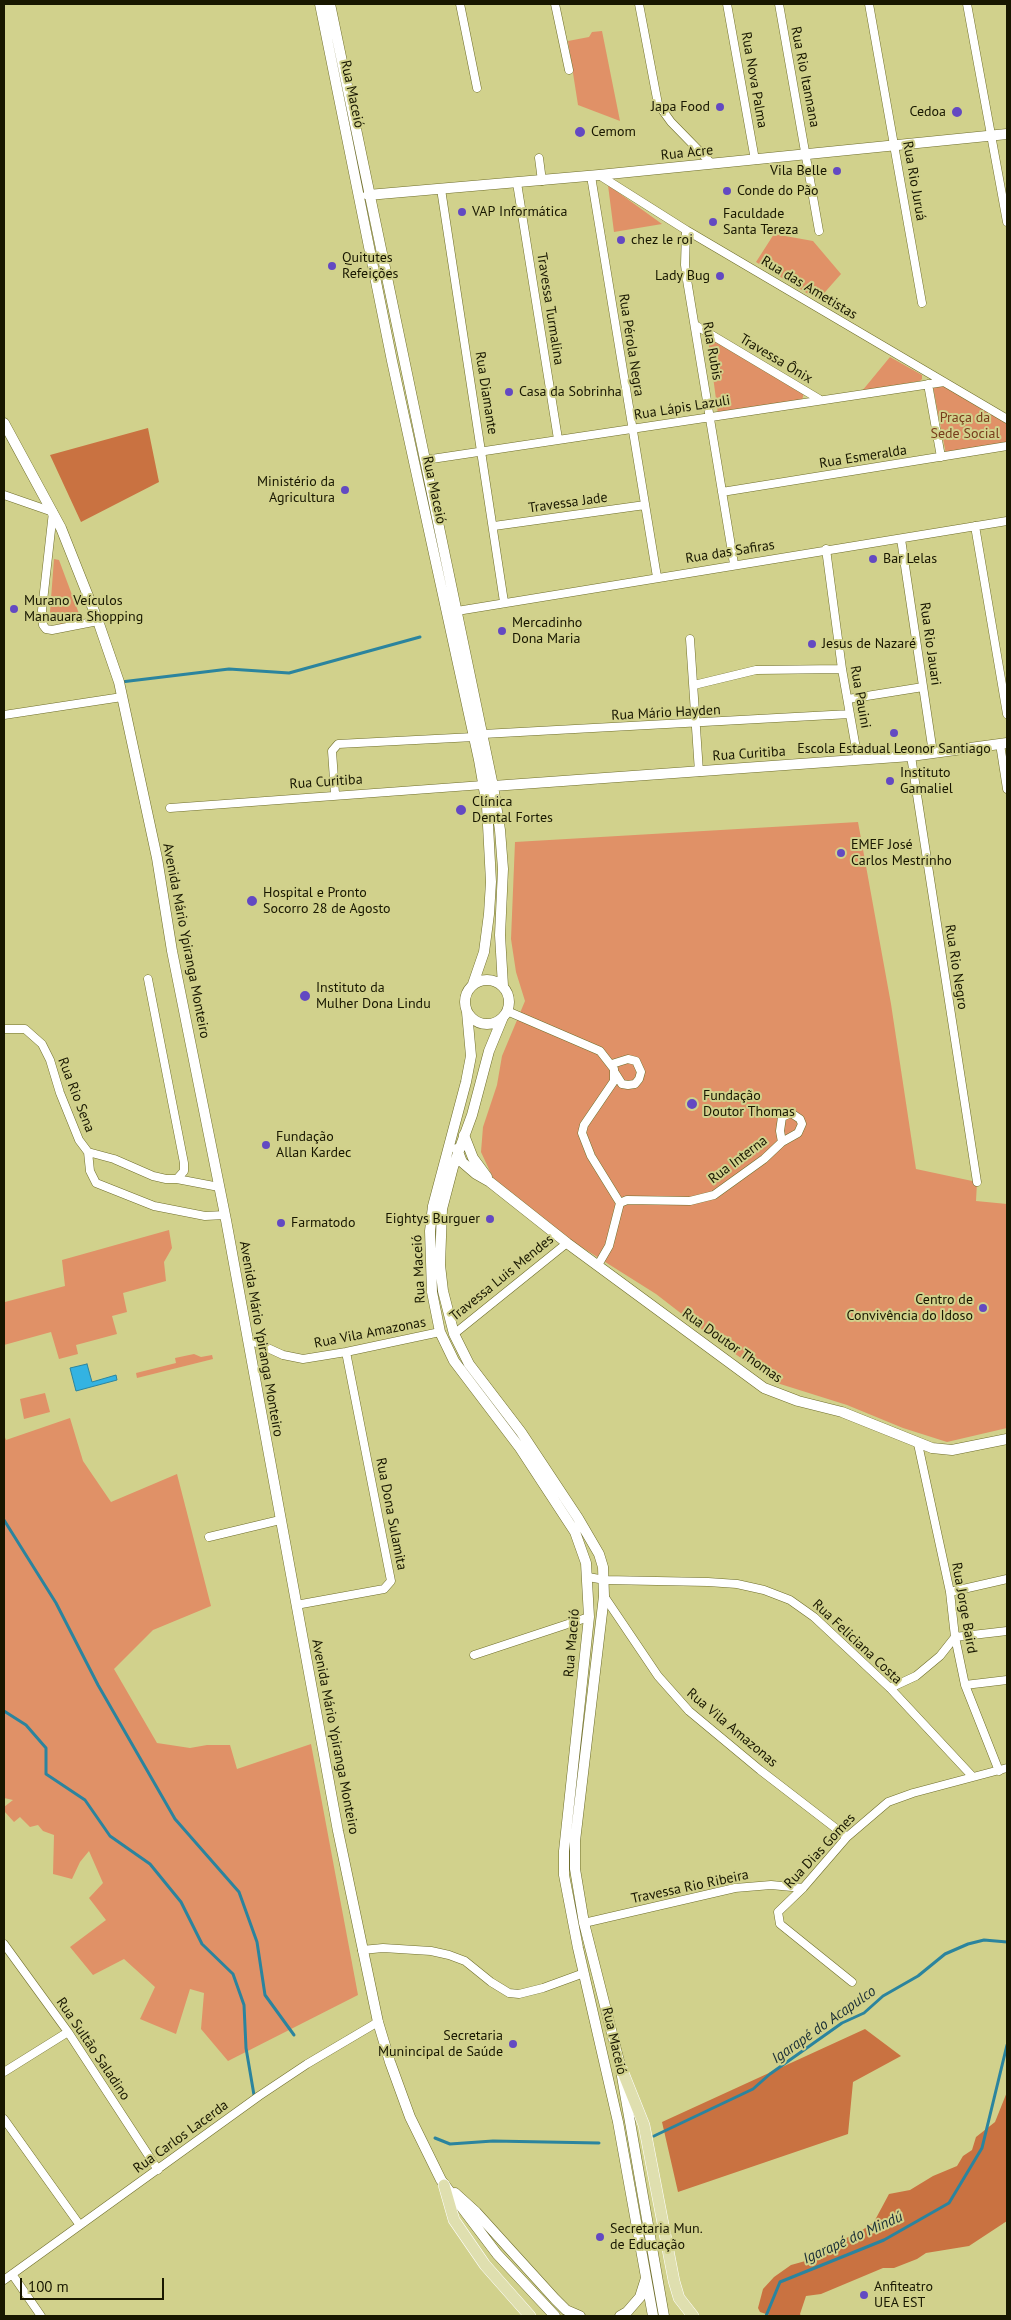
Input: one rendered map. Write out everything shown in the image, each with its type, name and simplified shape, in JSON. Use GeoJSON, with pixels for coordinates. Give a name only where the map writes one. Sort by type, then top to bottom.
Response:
{"type":"FeatureCollection","features":[{"type":"Feature","properties":{"kind":"main road","name":"Rua Maceió"},"geometry":{"type":"LineString","coordinates":[[320,4],[392,361],[478,736],[502,851],[500,935],[503,986]]}},
{"type":"Feature","properties":{"kind":"main road","name":"Rua Maceió"},"geometry":{"type":"LineString","coordinates":[[330,4],[368,195],[457,610],[478,736]]}},
{"type":"Feature","properties":{"kind":"main road","name":"Rua Acre"},"geometry":{"type":"LineString","coordinates":[[368,195],[807,156],[1007,134]]}},
{"type":"Feature","properties":{"kind":"main road","name":"Avenida Mário Ypiranga Monteiro"},"geometry":{"type":"LineString","coordinates":[[4,423],[53,512],[98,620],[122,696],[156,858],[172,951],[220,1187],[296,1605],[362,1950],[378,2022],[410,2117],[444,2185],[497,2254],[555,2316]]}},
{"type":"Feature","properties":{"kind":"main road","name":"Rua Curitiba"},"geometry":{"type":"LineString","coordinates":[[488,785],[911,756],[1004,743]]}},
{"type":"Feature","properties":{"kind":"main road","name":"Rua Maceió"},"geometry":{"type":"LineString","coordinates":[[473,984],[484,952],[488,927],[490,872],[488,785]]}},
{"type":"Feature","properties":{"kind":"main road"},"geometry":{"type":"LineString","coordinates":[[488,979],[503,986],[509,998],[505,1014],[491,1024],[484,1024],[471,1017],[467,1012],[465,1000],[469,988],[473,984],[488,979]]}},
{"type":"Feature","properties":{"kind":"main road","name":"Rua Maceió"},"geometry":{"type":"LineString","coordinates":[[467,1012],[471,1056],[464,1091],[450,1137],[433,1206],[430,1231],[432,1292],[440,1332],[454,1361],[520,1448],[575,1532],[584,1554],[588,1577],[589,1617],[564,1850],[566,1893],[618,2122],[653,2316]]}},
{"type":"Feature","properties":{"kind":"main road","name":"Rua Maceió"},"geometry":{"type":"LineString","coordinates":[[505,1014],[489,1051],[442,1209],[440,1265],[442,1291],[454,1334],[469,1364],[521,1432],[578,1518],[599,1554],[605,1580],[575,1841],[578,1894],[620,2065],[664,2316]]}},
{"type":"Feature","properties":{"kind":"main road","name":"Rua Doutor Thomas"},"geometry":{"type":"LineString","coordinates":[[464,1135],[473,1158],[490,1182]]}},
{"type":"Feature","properties":{"kind":"main road","name":"Rua Doutor Thomas"},"geometry":{"type":"LineString","coordinates":[[450,1137],[466,1165],[476,1174],[490,1182],[566,1243],[764,1388],[798,1401],[842,1412],[932,1448],[952,1450],[1007,1439]]}},
{"type":"Feature","properties":{"kind":"main road"},"geometry":{"type":"LineString","coordinates":[[450,1177],[467,1173],[476,1174]]}},
{"type":"Feature","properties":{"kind":"main road"},"geometry":{"type":"LineString","coordinates":[[620,2065],[644,2125],[674,2281],[679,2298],[693,2316]]}},
{"type":"Feature","properties":{"kind":"main road"},"geometry":{"type":"LineString","coordinates":[[444,2185],[454,2220],[485,2265],[530,2316]]}},
{"type":"Feature","properties":{"kind":"main road"},"geometry":{"type":"LineString","coordinates":[[444,2185],[476,2212],[566,2310],[580,2316]]}},
{"type":"Feature","properties":{"kind":"main road"},"geometry":{"type":"LineString","coordinates":[[620,2316],[628,2312],[640,2297],[646,2277]]}},
{"type":"Feature","properties":{"kind":"street"},"geometry":{"type":"LineString","coordinates":[[460,4],[477,88]]}},
{"type":"Feature","properties":{"kind":"street"},"geometry":{"type":"LineString","coordinates":[[555,4],[569,70]]}},
{"type":"Feature","properties":{"kind":"street"},"geometry":{"type":"LineString","coordinates":[[639,4],[658,104],[671,122],[712,164]]}},
{"type":"Feature","properties":{"kind":"street","name":"Rua Nova Palma"},"geometry":{"type":"LineString","coordinates":[[727,4],[755,160]]}},
{"type":"Feature","properties":{"kind":"street","name":"Rua Rio Itannana"},"geometry":{"type":"LineString","coordinates":[[779,4],[807,156]]}},
{"type":"Feature","properties":{"kind":"street","name":"Rua Rio Juruá"},"geometry":{"type":"LineString","coordinates":[[869,4],[922,303]]}},
{"type":"Feature","properties":{"kind":"street"},"geometry":{"type":"LineString","coordinates":[[968,4],[1007,222]]}},
{"type":"Feature","properties":{"kind":"street"},"geometry":{"type":"LineString","coordinates":[[807,156],[819,231]]}},
{"type":"Feature","properties":{"kind":"street"},"geometry":{"type":"LineString","coordinates":[[539,158],[542,181]]}},
{"type":"Feature","properties":{"kind":"street","name":"Rua das Ametistas"},"geometry":{"type":"LineString","coordinates":[[595,176],[1007,419]]}},
{"type":"Feature","properties":{"kind":"street","name":"Rua Pérola Negra"},"geometry":{"type":"LineString","coordinates":[[595,176],[632,429],[657,577]]}},
{"type":"Feature","properties":{"kind":"street","name":"Travessa Turmalina"},"geometry":{"type":"LineString","coordinates":[[517,183],[558,439]]}},
{"type":"Feature","properties":{"kind":"street","name":"Rua Diamante"},"geometry":{"type":"LineString","coordinates":[[441,189],[494,526],[504,602]]}},
{"type":"Feature","properties":{"kind":"street","name":"Rua Rubis"},"geometry":{"type":"LineString","coordinates":[[686,230],[685,265],[734,564]]}},
{"type":"Feature","properties":{"kind":"street","name":"Travessa Ônix"},"geometry":{"type":"LineString","coordinates":[[695,325],[819,399]]}},
{"type":"Feature","properties":{"kind":"street","name":"Rua Lápis Lazuli"},"geometry":{"type":"LineString","coordinates":[[425,460],[819,399],[944,382]]}},
{"type":"Feature","properties":{"kind":"street"},"geometry":{"type":"LineString","coordinates":[[928,384],[941,457]]}},
{"type":"Feature","properties":{"kind":"street","name":"Rua Esmeralda"},"geometry":{"type":"LineString","coordinates":[[722,492],[1007,446]]}},
{"type":"Feature","properties":{"kind":"street"},"geometry":{"type":"LineString","coordinates":[[4,495],[53,512],[43,625],[46,629],[52,630],[98,620]]}},
{"type":"Feature","properties":{"kind":"street","name":"Travessa Jade"},"geometry":{"type":"LineString","coordinates":[[494,526],[645,505]]}},
{"type":"Feature","properties":{"kind":"street","name":"Rua das Safiras"},"geometry":{"type":"LineString","coordinates":[[457,610],[1007,521]]}},
{"type":"Feature","properties":{"kind":"street"},"geometry":{"type":"LineString","coordinates":[[975,526],[1007,714]]}},
{"type":"Feature","properties":{"kind":"street","name":"Rua Rio Jauari"},"geometry":{"type":"LineString","coordinates":[[901,538],[924,687],[932,754]]}},
{"type":"Feature","properties":{"kind":"street","name":"Rua Pauini"},"geometry":{"type":"LineString","coordinates":[[826,549],[842,669],[858,760]]}},
{"type":"Feature","properties":{"kind":"street"},"geometry":{"type":"LineString","coordinates":[[690,639],[699,772]]}},
{"type":"Feature","properties":{"kind":"street"},"geometry":{"type":"LineString","coordinates":[[694,685],[756,670],[842,669]]}},
{"type":"Feature","properties":{"kind":"street"},"geometry":{"type":"LineString","coordinates":[[848,699],[924,687]]}},
{"type":"Feature","properties":{"kind":"street"},"geometry":{"type":"LineString","coordinates":[[4,715],[122,696]]}},
{"type":"Feature","properties":{"kind":"street","name":"Rua Mário Hayden"},"geometry":{"type":"LineString","coordinates":[[335,794],[333,748],[338,744],[850,714]]}},
{"type":"Feature","properties":{"kind":"street"},"geometry":{"type":"LineString","coordinates":[[1004,743],[1007,789]]}},
{"type":"Feature","properties":{"kind":"street","name":"Rua Rio Negro"},"geometry":{"type":"LineString","coordinates":[[911,756],[977,1182]]}},
{"type":"Feature","properties":{"kind":"street","name":"Rua Curitiba"},"geometry":{"type":"LineString","coordinates":[[170,808],[335,794],[488,785]]}},
{"type":"Feature","properties":{"kind":"street"},"geometry":{"type":"LineString","coordinates":[[148,979],[184,1163],[182,1175],[177,1179]]}},
{"type":"Feature","properties":{"kind":"street"},"geometry":{"type":"LineString","coordinates":[[505,1014],[600,1051],[612,1064],[622,1084],[635,1084],[639,1079],[641,1072],[636,1061],[628,1059],[612,1064]]}},
{"type":"Feature","properties":{"kind":"street","name":"Rua Rio Sena"},"geometry":{"type":"LineString","coordinates":[[4,1029],[25,1028],[42,1044],[50,1060],[60,1093],[79,1140],[88,1152],[91,1174],[96,1183],[154,1206],[205,1216],[225,1215]]}},
{"type":"Feature","properties":{"kind":"street"},"geometry":{"type":"LineString","coordinates":[[598,1266],[609,1246],[620,1203],[591,1156],[582,1133],[584,1125],[614,1080],[615,1073]]}},
{"type":"Feature","properties":{"kind":"street","name":"Rua Interna"},"geometry":{"type":"LineString","coordinates":[[620,1203],[628,1200],[690,1201],[714,1195],[764,1159],[782,1142]]}},
{"type":"Feature","properties":{"kind":"street"},"geometry":{"type":"LineString","coordinates":[[88,1152],[114,1159],[153,1176],[220,1187]]}},
{"type":"Feature","properties":{"kind":"street","name":"Travessa Luis Mendes"},"geometry":{"type":"LineString","coordinates":[[454,1334],[566,1243]]}},
{"type":"Feature","properties":{"kind":"street","name":"Rua Vila Amazonas"},"geometry":{"type":"LineString","coordinates":[[248,1339],[283,1356],[303,1359],[440,1332]]}},
{"type":"Feature","properties":{"kind":"street","name":"Rua Dona Sulamita"},"geometry":{"type":"LineString","coordinates":[[296,1605],[384,1590],[390,1584],[391,1575],[346,1352]]}},
{"type":"Feature","properties":{"kind":"street","name":"Rua Jorge Baird"},"geometry":{"type":"LineString","coordinates":[[918,1444],[950,1592],[955,1637],[965,1686],[1003,1769]]}},
{"type":"Feature","properties":{"kind":"street"},"geometry":{"type":"LineString","coordinates":[[209,1537],[280,1520]]}},
{"type":"Feature","properties":{"kind":"street","name":"Rua Feliciana Costa"},"geometry":{"type":"LineString","coordinates":[[588,1577],[605,1580],[737,1584],[764,1590],[790,1600],[814,1617],[890,1688],[972,1776]]}},
{"type":"Feature","properties":{"kind":"street"},"geometry":{"type":"LineString","coordinates":[[950,1592],[1007,1579]]}},
{"type":"Feature","properties":{"kind":"street","name":"Rua Vila Amazonas"},"geometry":{"type":"LineString","coordinates":[[604,1596],[658,1676],[689,1710],[760,1770],[847,1836]]}},
{"type":"Feature","properties":{"kind":"street"},"geometry":{"type":"LineString","coordinates":[[474,1655],[589,1617]]}},
{"type":"Feature","properties":{"kind":"street"},"geometry":{"type":"LineString","coordinates":[[890,1688],[916,1676],[940,1656],[955,1637],[1007,1630]]}},
{"type":"Feature","properties":{"kind":"street"},"geometry":{"type":"LineString","coordinates":[[965,1686],[1007,1680]]}},
{"type":"Feature","properties":{"kind":"street","name":"Rua Dias Gomes"},"geometry":{"type":"LineString","coordinates":[[852,1982],[780,1924],[778,1912],[803,1888],[847,1836],[888,1802],[913,1792],[1003,1769]]}},
{"type":"Feature","properties":{"kind":"street","name":"Travessa Rio Ribeira"},"geometry":{"type":"LineString","coordinates":[[584,1924],[735,1888],[771,1885],[803,1888]]}},
{"type":"Feature","properties":{"kind":"street","name":"Rua Sultão Saladino"},"geometry":{"type":"LineString","coordinates":[[4,1944],[68,2032],[158,2170]]}},
{"type":"Feature","properties":{"kind":"street"},"geometry":{"type":"LineString","coordinates":[[362,1950],[383,1948],[431,1951],[449,1955],[465,1961],[509,1993],[519,1994],[543,1988],[584,1973]]}},
{"type":"Feature","properties":{"kind":"street","name":"Rua Carlos Lacerda"},"geometry":{"type":"LineString","coordinates":[[4,2280],[79,2224],[291,2075],[378,2022]]}},
{"type":"Feature","properties":{"kind":"street"},"geometry":{"type":"LineString","coordinates":[[4,2072],[68,2032]]}},
{"type":"Feature","properties":{"kind":"street"},"geometry":{"type":"LineString","coordinates":[[4,2122],[79,2224]]}},
{"type":"Feature","properties":{"kind":"street"},"geometry":{"type":"LineString","coordinates":[[12,2274],[40,2316]]}},
{"type":"Feature","properties":{"kind":"green space"},"geometry":{"type":"Polygon","coordinates":[[[602,31],[620,121],[578,105],[568,41],[589,37],[592,32],[602,31]]]}},
{"type":"Feature","properties":{"kind":"green space"},"geometry":{"type":"Polygon","coordinates":[[[608,185],[662,224],[614,232],[608,185]]]}},
{"type":"Feature","properties":{"kind":"green space"},"geometry":{"type":"Polygon","coordinates":[[[774,234],[813,241],[841,274],[818,300],[756,262],[774,234]]]}},
{"type":"Feature","properties":{"kind":"green space"},"geometry":{"type":"Polygon","coordinates":[[[708,339],[804,393],[802,400],[718,414],[708,339]]]}},
{"type":"Feature","properties":{"kind":"green space"},"geometry":{"type":"Polygon","coordinates":[[[890,357],[922,375],[922,379],[920,381],[862,391],[890,357]]]}},
{"type":"Feature","properties":{"kind":"green space","name":"Praça da Sede Social"},"geometry":{"type":"Polygon","coordinates":[[[944,386],[1007,423],[1007,444],[946,454],[933,387],[944,386]]]}},
{"type":"Feature","properties":{"kind":"green space"},"geometry":{"type":"Polygon","coordinates":[[[54,559],[59,560],[81,619],[61,624],[54,621],[50,612],[54,559]]]}},
{"type":"Feature","properties":{"kind":"green space"},"geometry":{"type":"Polygon","coordinates":[[[858,822],[891,1004],[916,1169],[977,1182],[976,1201],[1007,1204],[1007,1428],[947,1442],[903,1428],[847,1405],[777,1383],[718,1342],[656,1294],[556,1231],[493,1178],[481,1152],[483,1127],[497,1085],[502,1056],[525,1001],[516,972],[511,939],[515,842],[858,822]]]}},
{"type":"Feature","properties":{"kind":"green space"},"geometry":{"type":"Polygon","coordinates":[[[169,1230],[172,1248],[164,1262],[166,1281],[123,1293],[127,1312],[112,1316],[117,1334],[76,1345],[78,1354],[59,1359],[51,1332],[4,1345],[4,1299],[5,1302],[65,1286],[62,1260],[169,1230]]]}},
{"type":"Feature","properties":{"kind":"green space"},"geometry":{"type":"Polygon","coordinates":[[[194,1354],[201,1357],[212,1355],[213,1359],[137,1378],[136,1373],[176,1363],[175,1358],[194,1354]]]}},
{"type":"Feature","properties":{"kind":"green space"},"geometry":{"type":"Polygon","coordinates":[[[45,1393],[50,1412],[24,1419],[20,1399],[45,1393]]]}},
{"type":"Feature","properties":{"kind":"green space"},"geometry":{"type":"Polygon","coordinates":[[[70,1418],[83,1461],[111,1502],[177,1474],[211,1606],[153,1630],[114,1669],[157,1743],[190,1748],[207,1745],[230,1745],[237,1769],[311,1744],[358,1995],[228,2061],[201,2029],[204,1993],[190,1989],[176,2034],[140,2019],[155,1987],[124,1959],[93,1975],[70,1947],[106,1920],[89,1898],[103,1883],[89,1851],[80,1862],[72,1879],[53,1874],[54,1835],[43,1831],[38,1825],[30,1827],[20,1817],[14,1822],[4,1811],[4,1807],[13,1800],[4,1798],[4,1435],[6,1440],[70,1418]]]}},
{"type":"Feature","properties":{"kind":"shaded area"},"geometry":{"type":"Polygon","coordinates":[[[148,428],[159,482],[81,522],[50,455],[148,428]]]}},
{"type":"Feature","properties":{"kind":"shaded area"},"geometry":{"type":"Polygon","coordinates":[[[865,2029],[901,2056],[853,2082],[848,2134],[678,2192],[662,2122],[865,2029]]]}},
{"type":"Feature","properties":{"kind":"shaded area"},"geometry":{"type":"Polygon","coordinates":[[[1007,2092],[1007,2221],[969,2246],[926,2253],[917,2259],[894,2268],[883,2268],[821,2294],[806,2296],[801,2316],[772,2316],[760,2312],[758,2308],[763,2289],[774,2277],[791,2265],[809,2260],[832,2244],[858,2233],[874,2222],[889,2194],[910,2190],[933,2176],[957,2166],[963,2156],[972,2150],[976,2137],[995,2122],[1007,2092]]]}},
{"type":"Feature","properties":{"kind":"water"},"geometry":{"type":"Polygon","coordinates":[[[87,1364],[92,1382],[116,1375],[117,1380],[76,1391],[70,1368],[87,1364]]]}},
{"type":"Feature","properties":{"kind":"waterway"},"geometry":{"type":"LineString","coordinates":[[121,682],[229,669],[289,673],[420,637]]}},
{"type":"Feature","properties":{"kind":"waterway"},"geometry":{"type":"LineString","coordinates":[[4,1520],[56,1603],[98,1685],[175,1819],[239,1892],[257,1942],[265,1995],[294,2035]]}},
{"type":"Feature","properties":{"kind":"waterway","name":"Igarapé do Acapulco"},"geometry":{"type":"LineString","coordinates":[[4,1711],[26,1725],[46,1748],[46,1774],[85,1800],[110,1836],[150,1864],[181,1902],[202,1944],[233,1974],[244,2005],[246,2048],[254,2095]]}},
{"type":"Feature","properties":{"kind":"waterway","name":"Igarapé do Acapulco"},"geometry":{"type":"LineString","coordinates":[[654,2136],[753,2089],[770,2074],[842,2023],[864,2013],[883,1996],[918,1976],[945,1954],[968,1944],[984,1940],[1007,1942]]}},
{"type":"Feature","properties":{"kind":"waterway","name":"Igarapé do Mindú"},"geometry":{"type":"LineString","coordinates":[[766,2316],[780,2282],[884,2240],[949,2203],[982,2148],[1007,2045]]}},
{"type":"Feature","properties":{"kind":"waterway","name":"Igarapé do Acapulco"},"geometry":{"type":"LineString","coordinates":[[435,2138],[450,2144],[493,2141],[599,2143]]}},
{"type":"Feature","properties":{"kind":"place","name":"Japa Food"},"geometry":{"type":"Point","coordinates":[720,107]}},
{"type":"Feature","properties":{"kind":"place","name":"Cedoa"},"geometry":{"type":"Point","coordinates":[957,112]}},
{"type":"Feature","properties":{"kind":"place","name":"Cemom"},"geometry":{"type":"Point","coordinates":[580,132]}},
{"type":"Feature","properties":{"kind":"place","name":"Vila Belle"},"geometry":{"type":"Point","coordinates":[837,171]}},
{"type":"Feature","properties":{"kind":"place","name":"Conde do Pão"},"geometry":{"type":"Point","coordinates":[727,191]}},
{"type":"Feature","properties":{"kind":"place","name":"VAP Informática"},"geometry":{"type":"Point","coordinates":[462,212]}},
{"type":"Feature","properties":{"kind":"place","name":"Faculdade Santa Tereza"},"geometry":{"type":"Point","coordinates":[713,222]}},
{"type":"Feature","properties":{"kind":"place","name":"chez le roi"},"geometry":{"type":"Point","coordinates":[621,240]}},
{"type":"Feature","properties":{"kind":"place","name":"Quitutes Refeições"},"geometry":{"type":"Point","coordinates":[332,266]}},
{"type":"Feature","properties":{"kind":"place","name":"Lady Bug"},"geometry":{"type":"Point","coordinates":[720,276]}},
{"type":"Feature","properties":{"kind":"place","name":"Casa da Sobrinha"},"geometry":{"type":"Point","coordinates":[509,392]}},
{"type":"Feature","properties":{"kind":"place","name":"Ministério da Agricultura"},"geometry":{"type":"Point","coordinates":[345,490]}},
{"type":"Feature","properties":{"kind":"place","name":"Bar Lelas"},"geometry":{"type":"Point","coordinates":[873,559]}},
{"type":"Feature","properties":{"kind":"place","name":"Murano Veículos Manauara Shopping"},"geometry":{"type":"Point","coordinates":[14,609]}},
{"type":"Feature","properties":{"kind":"place","name":"Mercadinho Dona Maria"},"geometry":{"type":"Point","coordinates":[502,631]}},
{"type":"Feature","properties":{"kind":"place","name":"Jesus de Nazaré"},"geometry":{"type":"Point","coordinates":[812,644]}},
{"type":"Feature","properties":{"kind":"place","name":"Escola Estadual Leonor Santiago"},"geometry":{"type":"Point","coordinates":[894,733]}},
{"type":"Feature","properties":{"kind":"place","name":"Instituto Gamaliel"},"geometry":{"type":"Point","coordinates":[890,781]}},
{"type":"Feature","properties":{"kind":"place","name":"Clínica Dental Fortes"},"geometry":{"type":"Point","coordinates":[461,810]}},
{"type":"Feature","properties":{"kind":"place","name":"EMEF José Carlos Mestrinho"},"geometry":{"type":"Point","coordinates":[841,853]}},
{"type":"Feature","properties":{"kind":"place","name":"Hospital e Pronto Socorro 28 de Agosto"},"geometry":{"type":"Point","coordinates":[252,901]}},
{"type":"Feature","properties":{"kind":"place","name":"Instituto da Mulher Dona Lindu"},"geometry":{"type":"Point","coordinates":[305,996]}},
{"type":"Feature","properties":{"kind":"place","name":"Fundação Doutor Thomas"},"geometry":{"type":"Point","coordinates":[692,1104]}},
{"type":"Feature","properties":{"kind":"place","name":"Fundação Allan Kardec"},"geometry":{"type":"Point","coordinates":[266,1145]}},
{"type":"Feature","properties":{"kind":"place","name":"Eightys Burguer"},"geometry":{"type":"Point","coordinates":[490,1219]}},
{"type":"Feature","properties":{"kind":"place","name":"Farmatodo"},"geometry":{"type":"Point","coordinates":[281,1223]}},
{"type":"Feature","properties":{"kind":"place","name":"Centro de Convivência do Idoso"},"geometry":{"type":"Point","coordinates":[983,1308]}},
{"type":"Feature","properties":{"kind":"place","name":"Secretaria Munincipal de Saúde"},"geometry":{"type":"Point","coordinates":[513,2044]}},
{"type":"Feature","properties":{"kind":"place","name":"Secretaria Mun. de Educação"},"geometry":{"type":"Point","coordinates":[600,2237]}},
{"type":"Feature","properties":{"kind":"place","name":"Anfiteatro UEA EST"},"geometry":{"type":"Point","coordinates":[864,2295]}}]}
